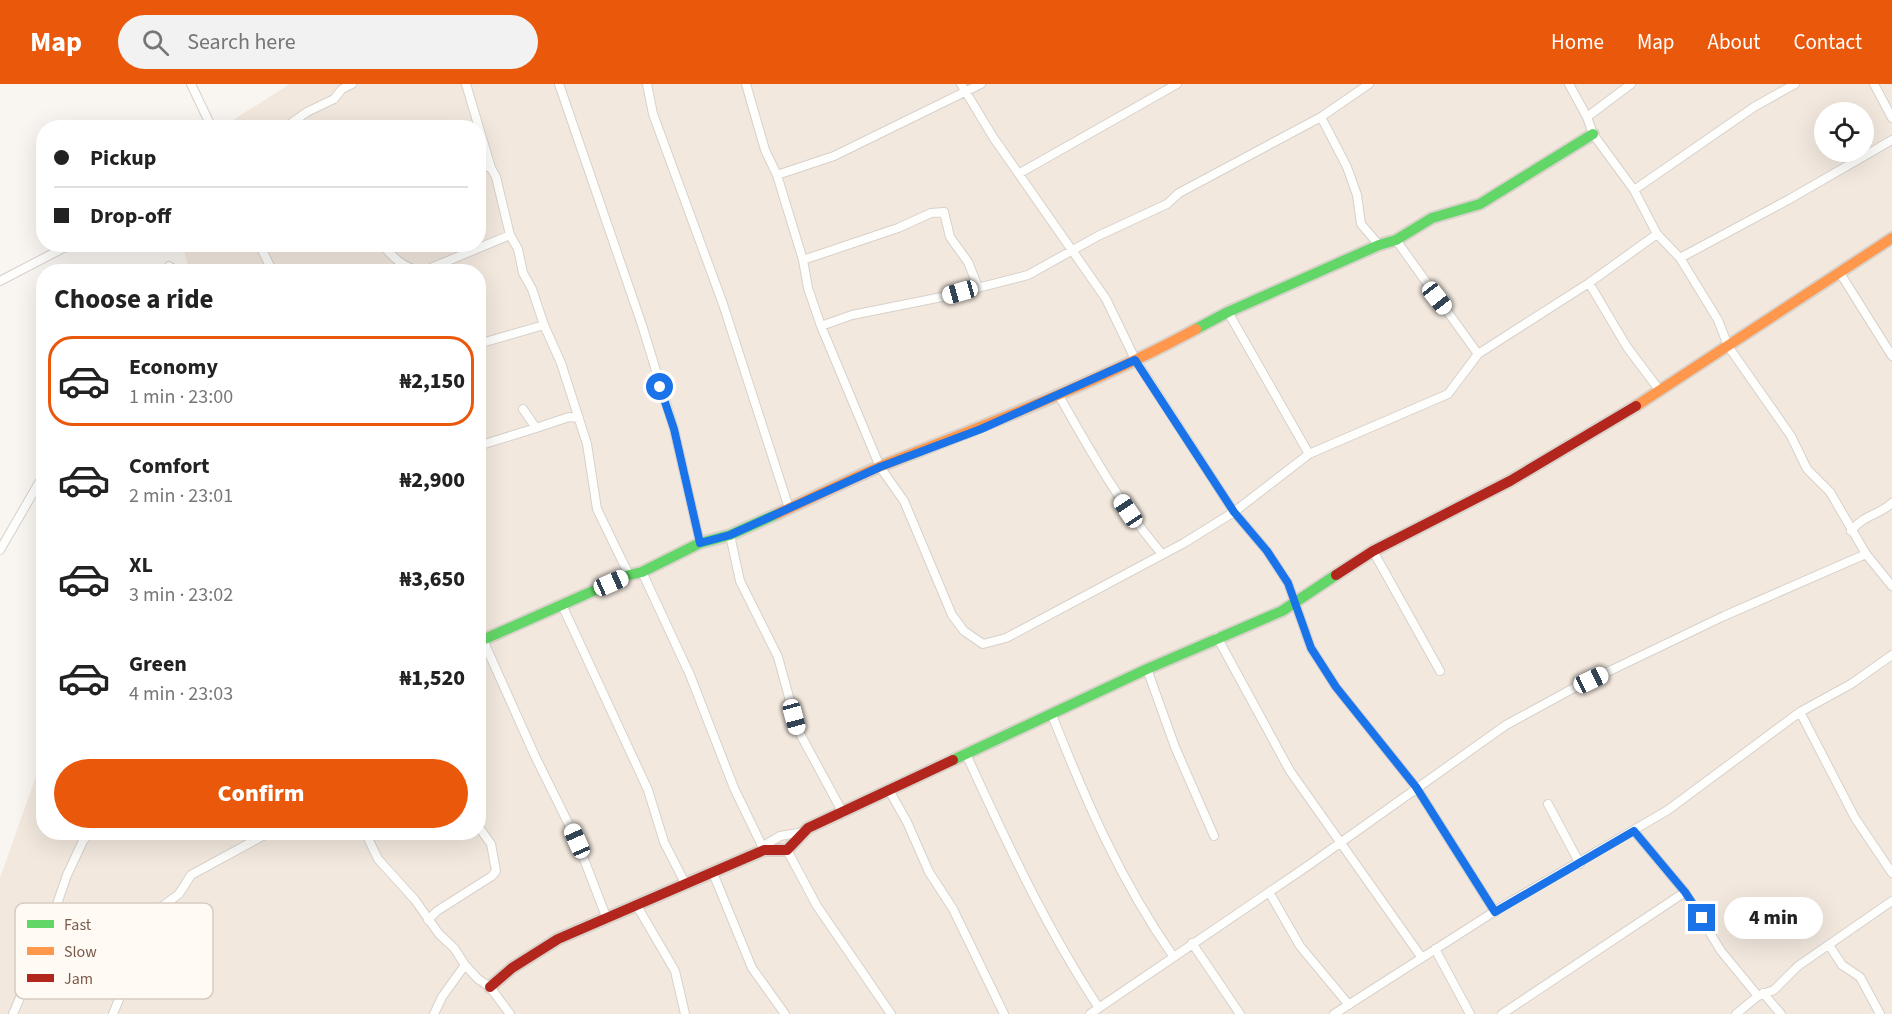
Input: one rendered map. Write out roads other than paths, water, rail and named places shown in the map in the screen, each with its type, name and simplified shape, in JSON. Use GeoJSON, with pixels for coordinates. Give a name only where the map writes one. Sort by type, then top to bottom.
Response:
{"type":"FeatureCollection","features":[{"type":"Feature","properties":{"kind":"street"},"geometry":{"type":"LineString","coordinates":[[191,84],[208,120]]}},
{"type":"Feature","properties":{"kind":"street"},"geometry":{"type":"LineString","coordinates":[[295,120],[306,112],[334,99],[342,89],[352,84]]}},
{"type":"Feature","properties":{"kind":"street"},"geometry":{"type":"LineString","coordinates":[[466,84],[477,120]]}},
{"type":"Feature","properties":{"kind":"street"},"geometry":{"type":"LineString","coordinates":[[559,84],[642,325],[674,429],[700,543]]}},
{"type":"Feature","properties":{"kind":"street"},"geometry":{"type":"LineString","coordinates":[[647,84],[653,114],[723,304],[789,508]]}},
{"type":"Feature","properties":{"kind":"street"},"geometry":{"type":"LineString","coordinates":[[746,84],[765,150],[777,175],[803,260],[808,288],[821,326],[880,467],[904,501],[952,615],[964,632],[983,645],[1006,638],[1162,554],[1234,512],[1309,454],[1448,394],[1478,354],[1589,284],[1657,234]]}},
{"type":"Feature","properties":{"kind":"street"},"geometry":{"type":"LineString","coordinates":[[777,175],[834,156],[962,87],[981,84]]}},
{"type":"Feature","properties":{"kind":"street"},"geometry":{"type":"LineString","coordinates":[[1020,173],[1177,84]]}},
{"type":"Feature","properties":{"kind":"street"},"geometry":{"type":"LineString","coordinates":[[821,326],[852,315],[942,297],[1028,275],[1098,236],[1156,210],[1179,193],[1321,117],[1369,84]]}},
{"type":"Feature","properties":{"kind":"street"},"geometry":{"type":"LineString","coordinates":[[1569,84],[1587,117],[1593,134],[1634,190],[1657,234],[1680,258],[1718,320],[1728,346],[1791,436],[1807,469],[1830,492],[1866,554],[1892,586]]}},
{"type":"Feature","properties":{"kind":"street"},"geometry":{"type":"LineString","coordinates":[[1587,117],[1631,84]]}},
{"type":"Feature","properties":{"kind":"street"},"geometry":{"type":"LineString","coordinates":[[1634,190],[1754,107],[1795,84]]}},
{"type":"Feature","properties":{"kind":"street"},"geometry":{"type":"LineString","coordinates":[[1874,84],[1892,118]]}},
{"type":"Feature","properties":{"kind":"street"},"geometry":{"type":"LineString","coordinates":[[962,87],[993,137],[1106,298],[1135,360],[1234,512],[1267,551],[1288,583],[1293,603],[1311,648],[1336,687],[1416,787],[1495,912]]}},
{"type":"Feature","properties":{"kind":"street"},"geometry":{"type":"LineString","coordinates":[[1321,117],[1347,167],[1357,195],[1361,224],[1379,245]]}},
{"type":"Feature","properties":{"kind":"street"},"geometry":{"type":"LineString","coordinates":[[486,639],[628,575],[642,572],[700,543],[730,535],[880,467],[981,429],[1135,360],[1228,312],[1379,245],[1396,240],[1432,218],[1480,204],[1593,134]]}},
{"type":"Feature","properties":{"kind":"street"},"geometry":{"type":"LineString","coordinates":[[1680,258],[1892,140]]}},
{"type":"Feature","properties":{"kind":"street"},"geometry":{"type":"LineString","coordinates":[[486,151],[496,177],[510,235],[518,249],[523,273],[532,289],[544,325],[561,363],[579,418],[587,444],[597,509],[628,575]]}},
{"type":"Feature","properties":{"kind":"street"},"geometry":{"type":"LineString","coordinates":[[486,166],[491,168]]}},
{"type":"Feature","properties":{"kind":"street"},"geometry":{"type":"LineString","coordinates":[[803,260],[898,228],[932,213],[944,212],[950,237],[968,262],[978,287]]}},
{"type":"Feature","properties":{"kind":"street"},"geometry":{"type":"LineString","coordinates":[[486,245],[510,235]]}},
{"type":"Feature","properties":{"kind":"street"},"geometry":{"type":"LineString","coordinates":[[490,987],[512,968],[558,939],[713,873],[764,848],[780,836],[804,832],[1147,669],[1282,611],[1373,551],[1510,481],[1660,391],[1892,238]]}},
{"type":"Feature","properties":{"kind":"street"},"geometry":{"type":"LineString","coordinates":[[1396,240],[1478,354]]}},
{"type":"Feature","properties":{"kind":"street"},"geometry":{"type":"LineString","coordinates":[[0,281],[56,252]]}},
{"type":"Feature","properties":{"kind":"street"},"geometry":{"type":"LineString","coordinates":[[388,252],[403,264]]}},
{"type":"Feature","properties":{"kind":"street"},"geometry":{"type":"LineString","coordinates":[[438,264],[468,252]]}},
{"type":"Feature","properties":{"kind":"street"},"geometry":{"type":"LineString","coordinates":[[1840,273],[1892,356]]}},
{"type":"Feature","properties":{"kind":"street"},"geometry":{"type":"LineString","coordinates":[[1589,284],[1627,347],[1660,391]]}},
{"type":"Feature","properties":{"kind":"street"},"geometry":{"type":"LineString","coordinates":[[1228,312],[1309,454]]}},
{"type":"Feature","properties":{"kind":"street"},"geometry":{"type":"LineString","coordinates":[[486,342],[544,325]]}},
{"type":"Feature","properties":{"kind":"street"},"geometry":{"type":"LineString","coordinates":[[1059,394],[1107,480],[1138,526],[1162,554]]}},
{"type":"Feature","properties":{"kind":"street"},"geometry":{"type":"LineString","coordinates":[[523,409],[536,428]]}},
{"type":"Feature","properties":{"kind":"street"},"geometry":{"type":"LineString","coordinates":[[486,444],[569,417],[579,418]]}},
{"type":"Feature","properties":{"kind":"street"},"geometry":{"type":"LineString","coordinates":[[0,550],[36,488]]}},
{"type":"Feature","properties":{"kind":"street"},"geometry":{"type":"LineString","coordinates":[[1851,531],[1862,517],[1882,512],[1892,503]]}},
{"type":"Feature","properties":{"kind":"street"},"geometry":{"type":"LineString","coordinates":[[730,535],[740,581],[778,657],[798,730],[843,813]]}},
{"type":"Feature","properties":{"kind":"street"},"geometry":{"type":"LineString","coordinates":[[1373,551],[1440,671]]}},
{"type":"Feature","properties":{"kind":"street"},"geometry":{"type":"LineString","coordinates":[[1090,1014],[1340,844],[1416,787],[1506,725],[1572,689],[1724,616],[1866,554]]}},
{"type":"Feature","properties":{"kind":"street"},"geometry":{"type":"LineString","coordinates":[[642,572],[690,675],[714,740],[764,848]]}},
{"type":"Feature","properties":{"kind":"street"},"geometry":{"type":"LineString","coordinates":[[562,605],[648,790],[664,842],[686,885]]}},
{"type":"Feature","properties":{"kind":"street"},"geometry":{"type":"LineString","coordinates":[[1217,637],[1290,771],[1422,958]]}},
{"type":"Feature","properties":{"kind":"street"},"geometry":{"type":"LineString","coordinates":[[486,652],[577,841],[607,919]]}},
{"type":"Feature","properties":{"kind":"street"},"geometry":{"type":"LineString","coordinates":[[1334,1014],[1495,912],[1580,864],[1668,810],[1800,712],[1851,684],[1892,655]]}},
{"type":"Feature","properties":{"kind":"street"},"geometry":{"type":"LineString","coordinates":[[1147,669],[1174,747],[1214,836]]}},
{"type":"Feature","properties":{"kind":"street"},"geometry":{"type":"LineString","coordinates":[[1800,712],[1855,818],[1892,873]]}},
{"type":"Feature","properties":{"kind":"street"},"geometry":{"type":"LineString","coordinates":[[1052,715],[1084,798],[1110,852],[1141,910],[1173,956]]}},
{"type":"Feature","properties":{"kind":"street"},"geometry":{"type":"LineString","coordinates":[[966,754],[1021,872],[1068,961],[1099,1008]]}},
{"type":"Feature","properties":{"kind":"street"},"geometry":{"type":"LineString","coordinates":[[889,790],[908,822],[929,872],[953,909],[1004,1014]]}},
{"type":"Feature","properties":{"kind":"street"},"geometry":{"type":"LineString","coordinates":[[1548,804],[1580,864]]}},
{"type":"Feature","properties":{"kind":"street"},"geometry":{"type":"LineString","coordinates":[[1634,831],[1685,892],[1721,951],[1780,1014]]}},
{"type":"Feature","properties":{"kind":"street"},"geometry":{"type":"LineString","coordinates":[[787,850],[804,832]]}},
{"type":"Feature","properties":{"kind":"street"},"geometry":{"type":"LineString","coordinates":[[428,920],[437,911],[492,876],[496,871],[491,844],[486,837]]}},
{"type":"Feature","properties":{"kind":"street"},"geometry":{"type":"LineString","coordinates":[[57,903],[67,875],[84,840]]}},
{"type":"Feature","properties":{"kind":"street"},"geometry":{"type":"LineString","coordinates":[[166,903],[178,894],[191,874],[255,840]]}},
{"type":"Feature","properties":{"kind":"street"},"geometry":{"type":"LineString","coordinates":[[369,840],[378,859],[454,948],[465,965],[478,979],[490,987],[510,1014]]}},
{"type":"Feature","properties":{"kind":"street"},"geometry":{"type":"LineString","coordinates":[[764,848],[787,850]]}},
{"type":"Feature","properties":{"kind":"street"},"geometry":{"type":"LineString","coordinates":[[787,850],[816,906],[891,1014]]}},
{"type":"Feature","properties":{"kind":"street"},"geometry":{"type":"LineString","coordinates":[[713,873],[752,968],[785,1014]]}},
{"type":"Feature","properties":{"kind":"street"},"geometry":{"type":"LineString","coordinates":[[1269,892],[1300,946],[1349,1005]]}},
{"type":"Feature","properties":{"kind":"street"},"geometry":{"type":"LineString","coordinates":[[1502,1014],[1685,892]]}},
{"type":"Feature","properties":{"kind":"street"},"geometry":{"type":"LineString","coordinates":[[1736,1014],[1761,994],[1774,990],[1798,966],[1892,901]]}},
{"type":"Feature","properties":{"kind":"street"},"geometry":{"type":"LineString","coordinates":[[637,906],[675,971],[685,1014]]}},
{"type":"Feature","properties":{"kind":"street"},"geometry":{"type":"LineString","coordinates":[[1192,943],[1240,1014]]}},
{"type":"Feature","properties":{"kind":"street"},"geometry":{"type":"LineString","coordinates":[[1829,945],[1842,965],[1860,977],[1880,1014]]}},
{"type":"Feature","properties":{"kind":"street"},"geometry":{"type":"LineString","coordinates":[[1435,950],[1470,1014]]}},
{"type":"Feature","properties":{"kind":"street"},"geometry":{"type":"LineString","coordinates":[[434,1014],[442,997],[465,965]]}},
{"type":"Feature","properties":{"kind":"street"},"geometry":{"type":"LineString","coordinates":[[13,1014],[19,999]]}},
{"type":"Feature","properties":{"kind":"street"},"geometry":{"type":"LineString","coordinates":[[113,1014],[119,999]]}}]}
